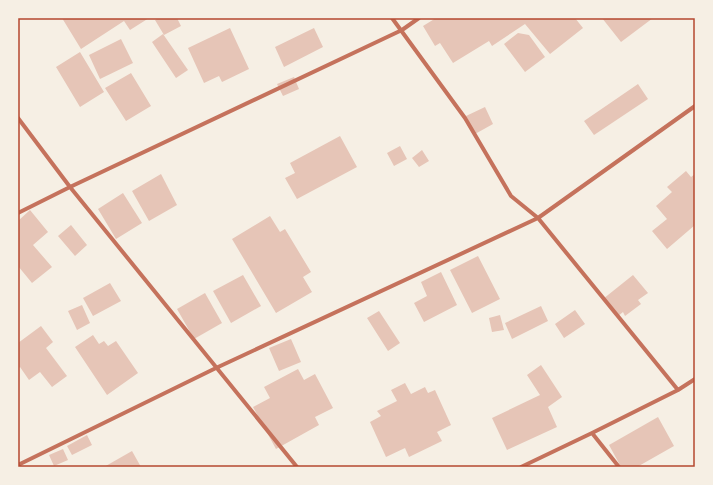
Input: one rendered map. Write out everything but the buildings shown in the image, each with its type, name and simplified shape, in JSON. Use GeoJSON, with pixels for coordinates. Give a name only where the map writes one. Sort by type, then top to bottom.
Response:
{"type":"FeatureCollection","features":[{"type":"Feature","properties":{"kind":"street"},"geometry":{"type":"LineString","coordinates":[[392,18],[465,118],[511,196],[538,218],[678,390]]}},
{"type":"Feature","properties":{"kind":"street"},"geometry":{"type":"LineString","coordinates":[[18,213],[402,30],[420,18]]}},
{"type":"Feature","properties":{"kind":"street"},"geometry":{"type":"LineString","coordinates":[[18,465],[216,368],[538,218],[695,106]]}},
{"type":"Feature","properties":{"kind":"street"},"geometry":{"type":"LineString","coordinates":[[18,118],[70,187],[297,467]]}},
{"type":"Feature","properties":{"kind":"street"},"geometry":{"type":"LineString","coordinates":[[521,467],[678,390],[695,379]]}},
{"type":"Feature","properties":{"kind":"street"},"geometry":{"type":"LineString","coordinates":[[592,433],[619,467]]}}]}
